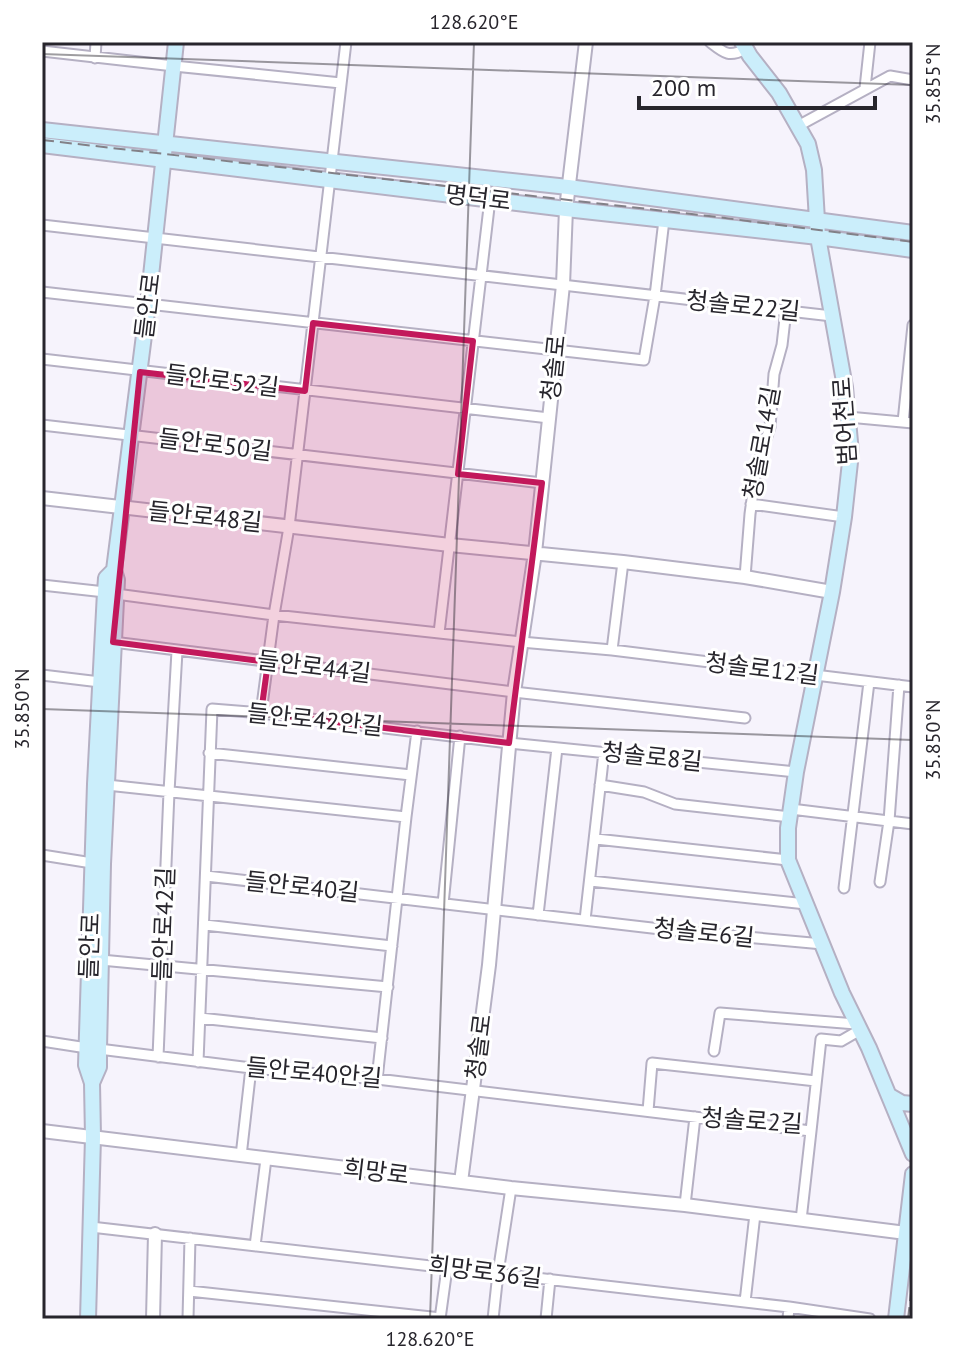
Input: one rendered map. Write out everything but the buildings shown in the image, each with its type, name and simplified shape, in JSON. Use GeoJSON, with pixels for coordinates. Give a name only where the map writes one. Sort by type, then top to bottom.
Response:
{"type":"FeatureCollection","features":[{"type":"Feature","properties":{"kind":"main road","name":"들안로"},"geometry":{"type":"LineString","coordinates":[[88,1319],[93,1137],[92,1083],[86,1065],[93,1048],[101,960],[113,642],[111,593],[106,578],[114,570],[132,435],[176,42]]}},
{"type":"Feature","properties":{"kind":"main road","name":"범어천로"},"geometry":{"type":"LineString","coordinates":[[744,46],[779,93],[808,144],[812,157],[818,237],[845,387],[851,453],[832,592],[796,772],[788,860],[913,1154]]}},
{"type":"Feature","properties":{"kind":"main road","name":"명덕로"},"geometry":{"type":"LineString","coordinates":[[42,130],[568,187],[913,233]]}},
{"type":"Feature","properties":{"kind":"main road","name":"명덕로"},"geometry":{"type":"LineString","coordinates":[[42,145],[913,250]]}},
{"type":"Feature","properties":{"kind":"main road","name":"들안로"},"geometry":{"type":"LineString","coordinates":[[93,1048],[92,863],[100,682],[111,593]]}},
{"type":"Feature","properties":{"kind":"main road"},"geometry":{"type":"LineString","coordinates":[[890,1096],[902,1103],[913,1104]]}},
{"type":"Feature","properties":{"kind":"main road"},"geometry":{"type":"LineString","coordinates":[[896,1319],[911,1236],[913,1174]]}},
{"type":"Feature","properties":{"kind":"main road"},"geometry":{"type":"LineString","coordinates":[[899,1294],[906,1273],[913,1265]]}},
{"type":"Feature","properties":{"kind":"street"},"geometry":{"type":"LineString","coordinates":[[95,58],[96,42]]}},
{"type":"Feature","properties":{"kind":"street","name":"들안로52길"},"geometry":{"type":"LineString","coordinates":[[305,391],[346,42]]}},
{"type":"Feature","properties":{"kind":"street","name":"청솔로"},"geometry":{"type":"LineString","coordinates":[[461,1182],[494,911],[514,692],[535,553],[563,285],[568,187],[586,42]]}},
{"type":"Feature","properties":{"kind":"street"},"geometry":{"type":"LineString","coordinates":[[710,42],[729,54],[737,54],[744,46]]}},
{"type":"Feature","properties":{"kind":"street"},"geometry":{"type":"LineString","coordinates":[[865,88],[870,42]]}},
{"type":"Feature","properties":{"kind":"street"},"geometry":{"type":"LineString","coordinates":[[42,51],[341,83]]}},
{"type":"Feature","properties":{"kind":"street"},"geometry":{"type":"LineString","coordinates":[[798,126],[890,76],[913,80]]}},
{"type":"Feature","properties":{"kind":"street"},"geometry":{"type":"LineString","coordinates":[[439,633],[490,199]]}},
{"type":"Feature","properties":{"kind":"street","name":"청솔로22길"},"geometry":{"type":"LineString","coordinates":[[655,296],[664,220]]}},
{"type":"Feature","properties":{"kind":"street","name":"청솔로22길"},"geometry":{"type":"LineString","coordinates":[[42,225],[832,316]]}},
{"type":"Feature","properties":{"kind":"street"},"geometry":{"type":"LineString","coordinates":[[42,292],[644,360],[655,296]]}},
{"type":"Feature","properties":{"kind":"street","name":"청솔로14길"},"geometry":{"type":"LineString","coordinates":[[745,577],[756,470],[770,427],[774,374],[782,345],[786,310]]}},
{"type":"Feature","properties":{"kind":"street"},"geometry":{"type":"LineString","coordinates":[[848,417],[908,423],[913,325]]}},
{"type":"Feature","properties":{"kind":"street","name":"들안로52길"},"geometry":{"type":"LineString","coordinates":[[42,359],[549,418]]}},
{"type":"Feature","properties":{"kind":"street","name":"들안로50길"},"geometry":{"type":"LineString","coordinates":[[297,455],[305,391]]}},
{"type":"Feature","properties":{"kind":"street","name":"들안로50길"},"geometry":{"type":"LineString","coordinates":[[42,425],[542,483]]}},
{"type":"Feature","properties":{"kind":"street","name":"들안로48길"},"geometry":{"type":"LineString","coordinates":[[289,527],[297,455]]}},
{"type":"Feature","properties":{"kind":"street","name":"들안로48길"},"geometry":{"type":"LineString","coordinates":[[42,498],[535,553]]}},
{"type":"Feature","properties":{"kind":"street"},"geometry":{"type":"LineString","coordinates":[[751,504],[844,517]]}},
{"type":"Feature","properties":{"kind":"street"},"geometry":{"type":"LineString","coordinates":[[261,713],[289,527]]}},
{"type":"Feature","properties":{"kind":"street"},"geometry":{"type":"LineString","coordinates":[[535,553],[745,577],[832,592]]}},
{"type":"Feature","properties":{"kind":"street"},"geometry":{"type":"LineString","coordinates":[[612,650],[623,562]]}},
{"type":"Feature","properties":{"kind":"street","name":"청솔로12길"},"geometry":{"type":"LineString","coordinates":[[42,585],[274,615],[612,650],[913,687]]}},
{"type":"Feature","properties":{"kind":"street","name":"들안로44길"},"geometry":{"type":"LineString","coordinates":[[113,642],[514,692]]}},
{"type":"Feature","properties":{"kind":"street","name":"들안로42길"},"geometry":{"type":"LineString","coordinates":[[158,1057],[177,651]]}},
{"type":"Feature","properties":{"kind":"street"},"geometry":{"type":"LineString","coordinates":[[42,675],[100,682]]}},
{"type":"Feature","properties":{"kind":"street"},"geometry":{"type":"LineString","coordinates":[[844,888],[869,682]]}},
{"type":"Feature","properties":{"kind":"street"},"geometry":{"type":"LineString","coordinates":[[880,882],[889,821],[899,685]]}},
{"type":"Feature","properties":{"kind":"street"},"geometry":{"type":"LineString","coordinates":[[514,692],[745,718]]}},
{"type":"Feature","properties":{"kind":"street","name":"들안로42안길"},"geometry":{"type":"LineString","coordinates":[[207,796],[212,709],[509,743]]}},
{"type":"Feature","properties":{"kind":"street"},"geometry":{"type":"LineString","coordinates":[[377,1079],[417,731]]}},
{"type":"Feature","properties":{"kind":"street"},"geometry":{"type":"LineString","coordinates":[[443,904],[460,736]]}},
{"type":"Feature","properties":{"kind":"street","name":"청솔로8길"},"geometry":{"type":"LineString","coordinates":[[509,743],[796,772]]}},
{"type":"Feature","properties":{"kind":"street"},"geometry":{"type":"LineString","coordinates":[[538,915],[557,748]]}},
{"type":"Feature","properties":{"kind":"street"},"geometry":{"type":"LineString","coordinates":[[585,920],[604,752]]}},
{"type":"Feature","properties":{"kind":"street","name":"들안로42안길"},"geometry":{"type":"LineString","coordinates":[[209,753],[411,775]]}},
{"type":"Feature","properties":{"kind":"street"},"geometry":{"type":"LineString","coordinates":[[107,785],[406,817]]}},
{"type":"Feature","properties":{"kind":"street"},"geometry":{"type":"LineString","coordinates":[[600,785],[644,792],[675,804],[913,824]]}},
{"type":"Feature","properties":{"kind":"street"},"geometry":{"type":"LineString","coordinates":[[42,1041],[198,1062],[207,796]]}},
{"type":"Feature","properties":{"kind":"street"},"geometry":{"type":"LineString","coordinates":[[596,839],[788,860]]}},
{"type":"Feature","properties":{"kind":"street"},"geometry":{"type":"LineString","coordinates":[[42,855],[92,863]]}},
{"type":"Feature","properties":{"kind":"street","name":"들안로40길"},"geometry":{"type":"LineString","coordinates":[[206,876],[397,897]]}},
{"type":"Feature","properties":{"kind":"street"},"geometry":{"type":"LineString","coordinates":[[590,881],[806,904]]}},
{"type":"Feature","properties":{"kind":"street"},"geometry":{"type":"LineString","coordinates":[[397,897],[494,911]]}},
{"type":"Feature","properties":{"kind":"street","name":"청솔로6길"},"geometry":{"type":"LineString","coordinates":[[494,911],[823,944]]}},
{"type":"Feature","properties":{"kind":"street","name":"들안로40길"},"geometry":{"type":"LineString","coordinates":[[205,925],[392,946]]}},
{"type":"Feature","properties":{"kind":"street"},"geometry":{"type":"LineString","coordinates":[[101,960],[388,987]]}},
{"type":"Feature","properties":{"kind":"street"},"geometry":{"type":"LineString","coordinates":[[714,1051],[720,1013],[858,1027]]}},
{"type":"Feature","properties":{"kind":"street","name":"들안로40안길"},"geometry":{"type":"LineString","coordinates":[[200,1018],[382,1038]]}},
{"type":"Feature","properties":{"kind":"street","name":"청솔로2길"},"geometry":{"type":"LineString","coordinates":[[473,1090],[811,1131],[821,1039],[841,1041],[858,1027]]}},
{"type":"Feature","properties":{"kind":"street","name":"들안로40안길"},"geometry":{"type":"LineString","coordinates":[[198,1062],[473,1090]]}},
{"type":"Feature","properties":{"kind":"street","name":"청솔로2길"},"geometry":{"type":"LineString","coordinates":[[648,1111],[652,1063],[816,1081]]}},
{"type":"Feature","properties":{"kind":"street"},"geometry":{"type":"LineString","coordinates":[[241,1156],[251,1068]]}},
{"type":"Feature","properties":{"kind":"street"},"geometry":{"type":"LineString","coordinates":[[685,1205],[695,1117]]}},
{"type":"Feature","properties":{"kind":"street","name":"희망로"},"geometry":{"type":"LineString","coordinates":[[42,1131],[511,1188],[685,1205],[911,1236]]}},
{"type":"Feature","properties":{"kind":"street"},"geometry":{"type":"LineString","coordinates":[[801,1220],[811,1131]]}},
{"type":"Feature","properties":{"kind":"street"},"geometry":{"type":"LineString","coordinates":[[255,1246],[266,1159]]}},
{"type":"Feature","properties":{"kind":"street"},"geometry":{"type":"LineString","coordinates":[[493,1319],[511,1188]]}},
{"type":"Feature","properties":{"kind":"street"},"geometry":{"type":"LineString","coordinates":[[745,1302],[755,1214]]}},
{"type":"Feature","properties":{"kind":"street"},"geometry":{"type":"LineString","coordinates":[[91,1227],[190,1238],[188,1319]]}},
{"type":"Feature","properties":{"kind":"street"},"geometry":{"type":"LineString","coordinates":[[153,1319],[155,1234]]}},
{"type":"Feature","properties":{"kind":"street","name":"희망로36길"},"geometry":{"type":"LineString","coordinates":[[190,1238],[870,1319]]}},
{"type":"Feature","properties":{"kind":"street"},"geometry":{"type":"LineString","coordinates":[[189,1291],[440,1318],[447,1268]]}},
{"type":"Feature","properties":{"kind":"street"},"geometry":{"type":"LineString","coordinates":[[546,1319],[550,1279]]}},
{"type":"Feature","properties":{"kind":"street"},"geometry":{"type":"LineString","coordinates":[[788,1319],[789,1307]]}},
{"type":"Feature","properties":{"kind":"highlighted area"},"geometry":{"type":"Polygon","coordinates":[[[313,323],[473,341],[458,474],[542,483],[509,743],[261,713],[268,662],[113,642],[140,372],[305,391],[313,323]]]}},
{"type":"Feature","properties":{"kind":"railway"},"geometry":{"type":"LineString","coordinates":[[42,140],[913,242]]}},
{"type":"Feature","properties":{"kind":"railway"},"geometry":{"type":"LineString","coordinates":[[908,1319],[913,1276]]}}]}
